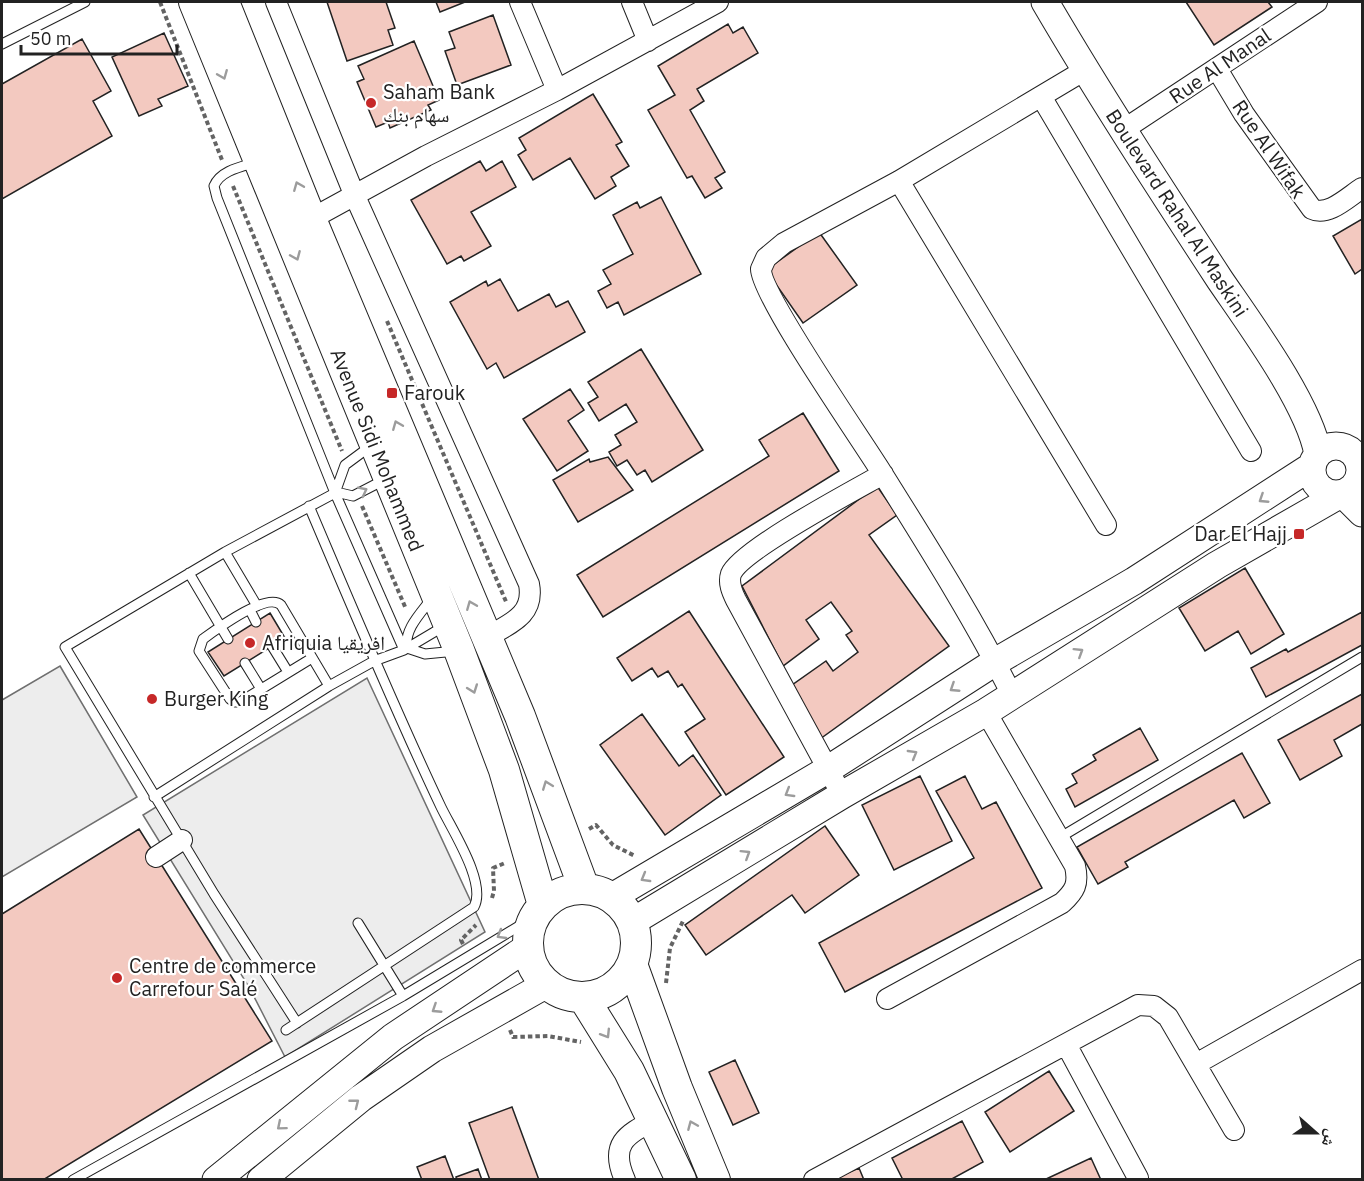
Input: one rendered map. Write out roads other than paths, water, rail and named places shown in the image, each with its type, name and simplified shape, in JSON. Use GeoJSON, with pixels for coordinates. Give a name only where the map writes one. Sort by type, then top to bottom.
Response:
{"type":"FeatureCollection","features":[{"type":"Feature","properties":{"kind":"main road","name":"Avenue Sidi Mohammed"},"geometry":{"type":"LineString","coordinates":[[194,2],[436,594],[520,716],[584,888]]}},
{"type":"Feature","properties":{"kind":"main road","name":"Avenue Sidi Mohammed"},"geometry":{"type":"LineString","coordinates":[[224,2],[311,219],[464,637],[504,770],[539,911]]}},
{"type":"Feature","properties":{"kind":"main road"},"geometry":{"type":"LineString","coordinates":[[584,888],[612,897],[624,907],[632,922],[636,940],[632,964],[626,975],[612,988],[583,997],[561,993],[547,984],[533,964],[528,947],[539,911],[561,892],[584,888]]}},
{"type":"Feature","properties":{"kind":"main road"},"geometry":{"type":"LineString","coordinates":[[632,964],[677,1088],[715,1179]]}},
{"type":"Feature","properties":{"kind":"main road"},"geometry":{"type":"LineString","coordinates":[[583,997],[629,1071],[681,1179]]}},
{"type":"Feature","properties":{"kind":"street"},"geometry":{"type":"LineString","coordinates":[[276,2],[354,194],[528,584],[531,596],[529,606],[514,621],[464,637]]}},
{"type":"Feature","properties":{"kind":"street"},"geometry":{"type":"LineString","coordinates":[[520,2],[557,90]]}},
{"type":"Feature","properties":{"kind":"street"},"geometry":{"type":"LineString","coordinates":[[632,2],[648,40]]}},
{"type":"Feature","properties":{"kind":"street"},"geometry":{"type":"LineString","coordinates":[[311,219],[354,194],[557,90],[718,2]]}},
{"type":"Feature","properties":{"kind":"street","name":"Boulevard Rahal Al Maskini"},"geometry":{"type":"LineString","coordinates":[[1045,2],[1123,130],[1270,355],[1325,453]]}},
{"type":"Feature","properties":{"kind":"street","name":"Rue Al Manal"},"geometry":{"type":"LineString","coordinates":[[1123,130],[1317,2]]}},
{"type":"Feature","properties":{"kind":"street","name":"Rue Al Wifak"},"geometry":{"type":"LineString","coordinates":[[1217,69],[1244,114],[1312,209],[1322,212],[1362,188]]}},
{"type":"Feature","properties":{"kind":"street"},"geometry":{"type":"LineString","coordinates":[[1012,695],[995,662],[883,474],[774,304],[761,269],[766,258],[784,243],[899,181],[1042,98],[1085,70]]}},
{"type":"Feature","properties":{"kind":"street"},"geometry":{"type":"LineString","coordinates":[[1042,98],[1251,451]]}},
{"type":"Feature","properties":{"kind":"street"},"geometry":{"type":"LineString","coordinates":[[899,181],[1106,525]]}},
{"type":"Feature","properties":{"kind":"street"},"geometry":{"type":"LineString","coordinates":[[612,897],[827,770],[995,662],[1134,581],[1325,453],[1362,431]]}},
{"type":"Feature","properties":{"kind":"street","name":"Boulevard Rahal Al Maskini"},"geometry":{"type":"LineString","coordinates":[[1325,453],[1354,454],[1355,492],[1321,490],[1313,479],[1325,453]]}},
{"type":"Feature","properties":{"kind":"street"},"geometry":{"type":"LineString","coordinates":[[842,795],[736,600],[731,575],[752,552],[883,474]]}},
{"type":"Feature","properties":{"kind":"street"},"geometry":{"type":"LineString","coordinates":[[632,922],[842,795],[986,712],[1217,565],[1355,492]]}},
{"type":"Feature","properties":{"kind":"street"},"geometry":{"type":"LineString","coordinates":[[887,999],[1062,903],[1073,892],[1078,879],[1075,866],[986,712]]}},
{"type":"Feature","properties":{"kind":"street"},"geometry":{"type":"LineString","coordinates":[[156,857],[182,840]]}},
{"type":"Feature","properties":{"kind":"street"},"geometry":{"type":"LineString","coordinates":[[216,1179],[393,1037],[528,947]]}},
{"type":"Feature","properties":{"kind":"street"},"geometry":{"type":"LineString","coordinates":[[1196,1064],[1362,970]]}},
{"type":"Feature","properties":{"kind":"street"},"geometry":{"type":"LineString","coordinates":[[261,1179],[361,1098],[432,1049],[547,984]]}},
{"type":"Feature","properties":{"kind":"street"},"geometry":{"type":"LineString","coordinates":[[814,1179],[1067,1046],[1138,1005],[1154,1006],[1167,1017],[1234,1130]]}},
{"type":"Feature","properties":{"kind":"street"},"geometry":{"type":"LineString","coordinates":[[1067,1046],[1138,1178]]}},
{"type":"Feature","properties":{"kind":"street"},"geometry":{"type":"LineString","coordinates":[[625,1179],[619,1156],[621,1143],[627,1134],[654,1120]]}},
{"type":"Feature","properties":{"kind":"lane"},"geometry":{"type":"LineString","coordinates":[[2,44],[85,2]]}},
{"type":"Feature","properties":{"kind":"lane"},"geometry":{"type":"LineString","coordinates":[[260,162],[227,172],[215,182],[217,198],[335,492],[405,649]]}},
{"type":"Feature","properties":{"kind":"lane"},"geometry":{"type":"LineString","coordinates":[[297,1023],[154,797],[65,647],[225,552],[335,492],[347,463],[374,444]]}},
{"type":"Feature","properties":{"kind":"lane"},"geometry":{"type":"LineString","coordinates":[[335,492],[351,496],[358,495],[388,478]]}},
{"type":"Feature","properties":{"kind":"lane"},"geometry":{"type":"LineString","coordinates":[[286,1030],[474,907],[478,894],[465,855],[374,661],[309,506]]}},
{"type":"Feature","properties":{"kind":"lane"},"geometry":{"type":"LineString","coordinates":[[225,552],[253,608],[256,622]]}},
{"type":"Feature","properties":{"kind":"lane"},"geometry":{"type":"LineString","coordinates":[[189,573],[228,639]]}},
{"type":"Feature","properties":{"kind":"lane"},"geometry":{"type":"LineString","coordinates":[[405,649],[412,625],[436,594]]}},
{"type":"Feature","properties":{"kind":"lane"},"geometry":{"type":"LineString","coordinates":[[312,658],[240,702],[234,702],[216,680],[199,651],[199,646],[203,639],[253,608],[270,600],[276,601],[312,658],[329,686]]}},
{"type":"Feature","properties":{"kind":"lane"},"geometry":{"type":"LineString","coordinates":[[405,649],[425,654],[464,637]]}},
{"type":"Feature","properties":{"kind":"lane"},"geometry":{"type":"LineString","coordinates":[[154,797],[329,686],[374,661],[405,649],[464,637]]}},
{"type":"Feature","properties":{"kind":"lane"},"geometry":{"type":"LineString","coordinates":[[272,646],[288,672]]}},
{"type":"Feature","properties":{"kind":"lane"},"geometry":{"type":"LineString","coordinates":[[1059,838],[1362,657]]}},
{"type":"Feature","properties":{"kind":"lane"},"geometry":{"type":"LineString","coordinates":[[245,663],[261,689]]}},
{"type":"Feature","properties":{"kind":"lane"},"geometry":{"type":"LineString","coordinates":[[74,1179],[403,996],[539,911]]}},
{"type":"Feature","properties":{"kind":"lane"},"geometry":{"type":"LineString","coordinates":[[357,923],[403,996]]}},
{"type":"Feature","properties":{"kind":"place","name":"Saham Bank سهام بنك"},"geometry":{"type":"Point","coordinates":[371,103]}},
{"type":"Feature","properties":{"kind":"place","name":"Farouk"},"geometry":{"type":"Point","coordinates":[392,393]}},
{"type":"Feature","properties":{"kind":"place","name":"Dar El Hajj"},"geometry":{"type":"Point","coordinates":[1299,534]}},
{"type":"Feature","properties":{"kind":"place","name":"Afriquia افريقيا"},"geometry":{"type":"Point","coordinates":[250,643]}},
{"type":"Feature","properties":{"kind":"place","name":"Burger King"},"geometry":{"type":"Point","coordinates":[152,699]}},
{"type":"Feature","properties":{"kind":"place","name":"Centre de commerce Carrefour Salé"},"geometry":{"type":"Point","coordinates":[117,978]}}]}
